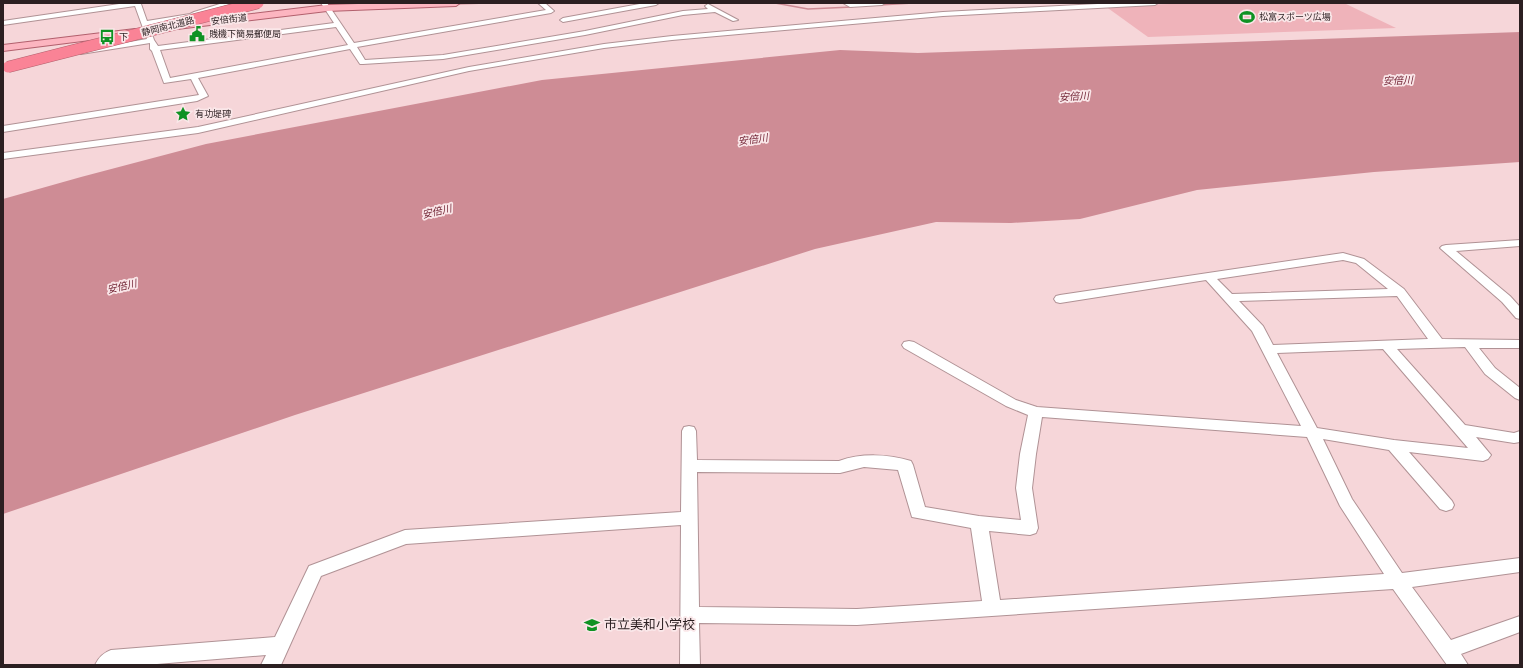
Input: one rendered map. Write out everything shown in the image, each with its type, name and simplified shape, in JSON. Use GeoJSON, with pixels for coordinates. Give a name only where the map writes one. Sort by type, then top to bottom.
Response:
{"type":"FeatureCollection","features":[{"type":"Feature","properties":{"kind":"highway","name":"静岡南北道路"},"geometry":{"type":"LineString","coordinates":[[5,68],[254,3]]}},
{"type":"Feature","properties":{"kind":"highway","name":"静岡南北道路"},"geometry":{"type":"LineString","coordinates":[[5,68],[258,3]]}},
{"type":"Feature","properties":{"kind":"main road","name":"安倍街道"},"geometry":{"type":"LineString","coordinates":[[3,48],[146,27],[325,6],[456,3]]}},
{"type":"Feature","properties":{"kind":"street"},"geometry":{"type":"LineString","coordinates":[[3,23],[138,3],[151,39],[150,41],[153,42],[154,49],[167,81],[352,46],[551,11]]}},
{"type":"Feature","properties":{"kind":"street"},"geometry":{"type":"LineString","coordinates":[[192,16],[196,13],[230,3]]}},
{"type":"Feature","properties":{"kind":"street"},"geometry":{"type":"LineString","coordinates":[[146,27],[192,16],[231,11],[262,3]]}},
{"type":"Feature","properties":{"kind":"street"},"geometry":{"type":"LineString","coordinates":[[541,3],[572,27],[715,10]]}},
{"type":"Feature","properties":{"kind":"street"},"geometry":{"type":"LineString","coordinates":[[325,6],[363,62],[443,57],[572,27],[656,3]]}},
{"type":"Feature","properties":{"kind":"street"},"geometry":{"type":"LineString","coordinates":[[703,3],[734,20]]}},
{"type":"Feature","properties":{"kind":"street"},"geometry":{"type":"LineString","coordinates":[[846,3],[850,5],[882,3]]}},
{"type":"Feature","properties":{"kind":"street"},"geometry":{"type":"LineString","coordinates":[[3,156],[198,130],[469,69],[604,46],[943,14],[1155,3]]}},
{"type":"Feature","properties":{"kind":"street"},"geometry":{"type":"LineString","coordinates":[[154,49],[337,25]]}},
{"type":"Feature","properties":{"kind":"street"},"geometry":{"type":"LineString","coordinates":[[5,68],[72,54],[150,41]]}},
{"type":"Feature","properties":{"kind":"street"},"geometry":{"type":"LineString","coordinates":[[3,130],[204,96],[193,76]]}},
{"type":"Feature","properties":{"kind":"street"},"geometry":{"type":"LineString","coordinates":[[1520,243],[1446,248],[1506,298],[1520,315]]}},
{"type":"Feature","properties":{"kind":"street"},"geometry":{"type":"LineString","coordinates":[[1060,298],[1344,256],[1360,261],[1400,292],[1438,343]]}},
{"type":"Feature","properties":{"kind":"street"},"geometry":{"type":"LineString","coordinates":[[1208,276],[1258,330],[1312,432],[1346,502],[1398,581],[1453,658],[1520,624]]}},
{"type":"Feature","properties":{"kind":"street"},"geometry":{"type":"LineString","coordinates":[[1229,298],[1400,292]]}},
{"type":"Feature","properties":{"kind":"street"},"geometry":{"type":"LineString","coordinates":[[1269,349],[1438,343],[1520,344]]}},
{"type":"Feature","properties":{"kind":"street"},"geometry":{"type":"LineString","coordinates":[[1468,343],[1490,371],[1520,395]]}},
{"type":"Feature","properties":{"kind":"street"},"geometry":{"type":"LineString","coordinates":[[909,345],[1011,403],[1036,412],[1312,432],[1394,445],[1483,455],[1463,430],[1386,345]]}},
{"type":"Feature","properties":{"kind":"street"},"geometry":{"type":"LineString","coordinates":[[689,466],[840,467],[850,463],[887,463],[905,465],[918,512],[979,523],[1030,528],[1024,488],[1028,454],[1036,412]]}},
{"type":"Feature","properties":{"kind":"street"},"geometry":{"type":"LineString","coordinates":[[689,430],[690,665]]}},
{"type":"Feature","properties":{"kind":"street"},"geometry":{"type":"LineString","coordinates":[[1463,430],[1514,438],[1520,436]]}},
{"type":"Feature","properties":{"kind":"street"},"geometry":{"type":"LineString","coordinates":[[1394,445],[1446,505]]}},
{"type":"Feature","properties":{"kind":"street"},"geometry":{"type":"LineString","coordinates":[[271,665],[315,571],[406,537],[689,518]]}},
{"type":"Feature","properties":{"kind":"street"},"geometry":{"type":"LineString","coordinates":[[979,523],[992,608]]}},
{"type":"Feature","properties":{"kind":"street"},"geometry":{"type":"LineString","coordinates":[[690,615],[858,616],[992,608],[1398,581],[1520,565]]}},
{"type":"Feature","properties":{"kind":"street"},"geometry":{"type":"LineString","coordinates":[[105,665],[111,659],[280,645]]}},
{"type":"Feature","properties":{"kind":"shaded area","name":"松富スポーツ広場"},"geometry":{"type":"Polygon","coordinates":[[[1202,3],[1344,3],[1396,28],[1148,37],[1105,6],[1202,3]]]}},
{"type":"Feature","properties":{"kind":"water","name":"安倍川"},"geometry":{"type":"Polygon","coordinates":[[[1520,32],[1520,162],[1374,172],[1197,190],[1080,219],[1011,223],[936,222],[815,249],[295,415],[3,514],[3,199],[206,144],[542,80],[840,50],[918,53],[1520,32]]]}},
{"type":"Feature","properties":{"kind":"waterway"},"geometry":{"type":"LineString","coordinates":[[455,4],[487,3]]}},
{"type":"Feature","properties":{"kind":"waterway"},"geometry":{"type":"LineString","coordinates":[[775,3],[808,9],[852,7]]}},
{"type":"Feature","properties":{"kind":"waterway"},"geometry":{"type":"LineString","coordinates":[[880,5],[913,3]]}},
{"type":"Feature","properties":{"kind":"place","name":"松富スポーツ広場"},"geometry":{"type":"Point","coordinates":[1247,17]}},
{"type":"Feature","properties":{"kind":"place","name":"賎機下簡易郵便局"},"geometry":{"type":"Point","coordinates":[197,34]}},
{"type":"Feature","properties":{"kind":"place","name":"下"},"geometry":{"type":"Point","coordinates":[107,37]}},
{"type":"Feature","properties":{"kind":"place","name":"有功堤碑"},"geometry":{"type":"Point","coordinates":[183,114]}},
{"type":"Feature","properties":{"kind":"place","name":"市立美和小学校"},"geometry":{"type":"Point","coordinates":[592,625]}}]}
